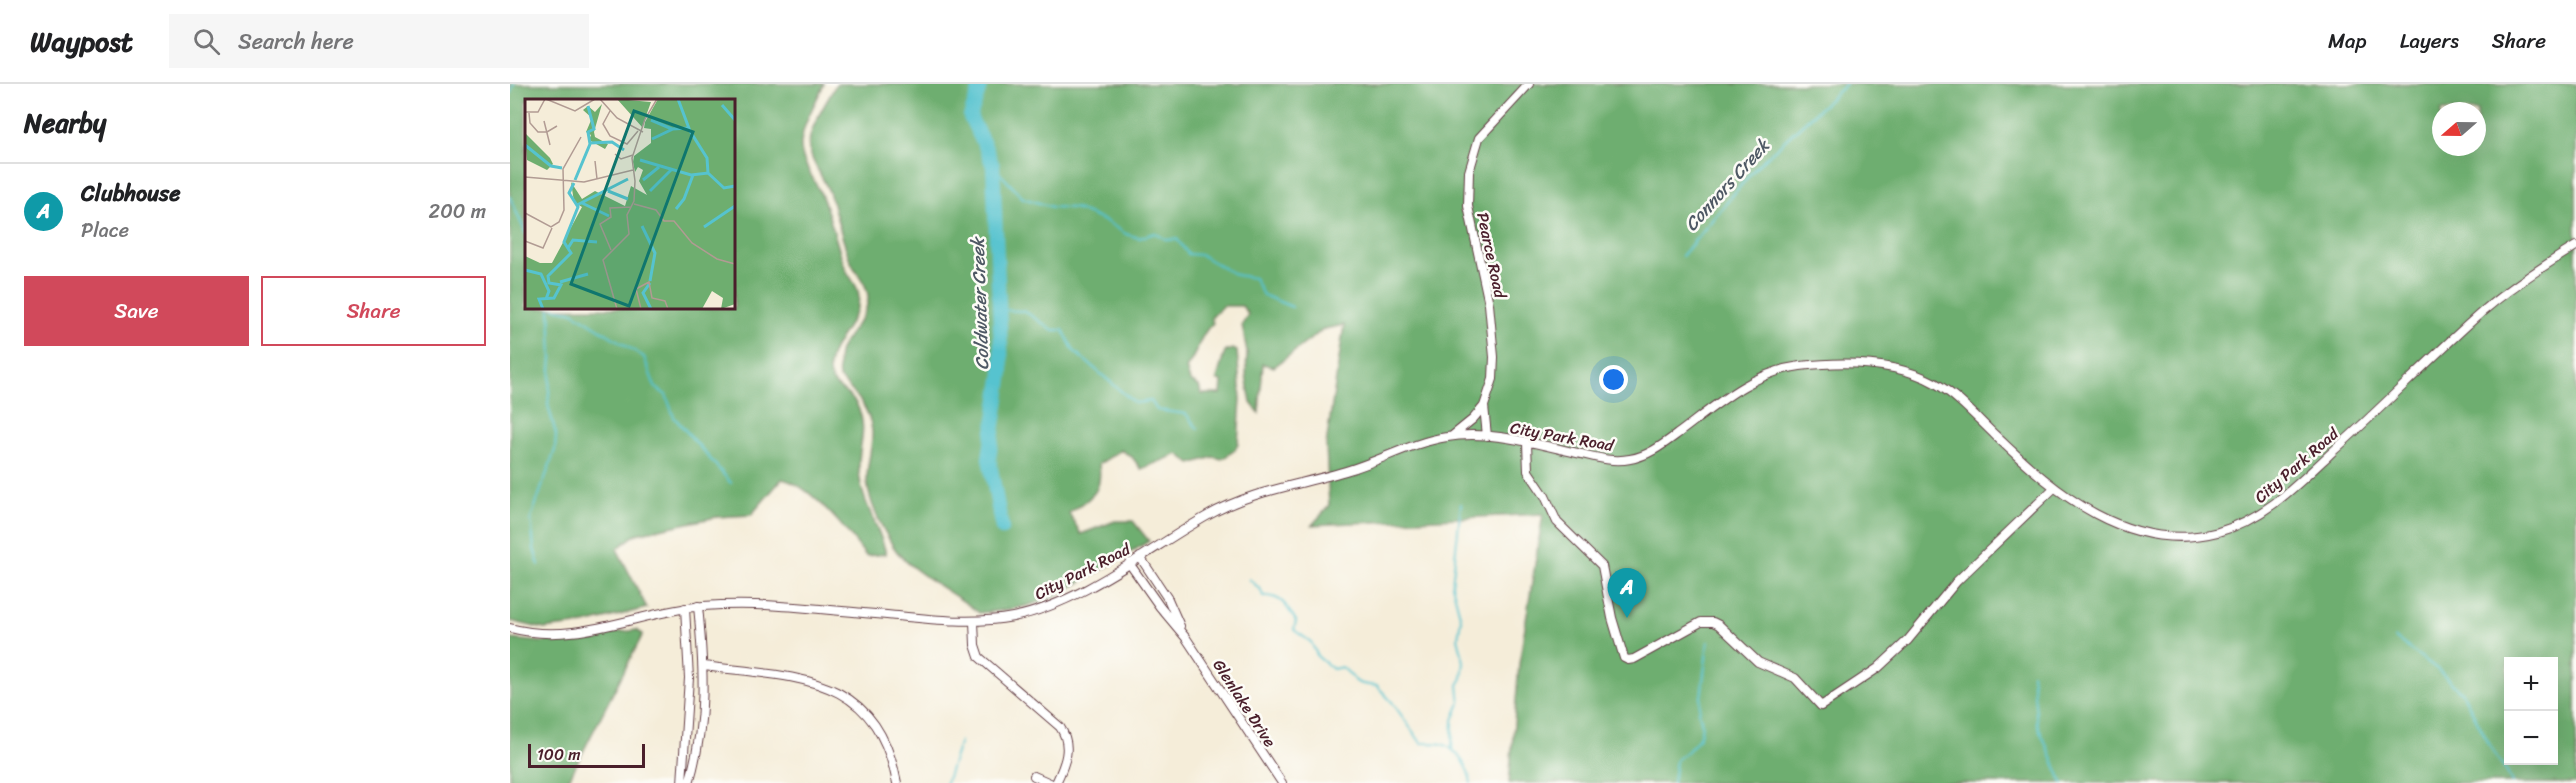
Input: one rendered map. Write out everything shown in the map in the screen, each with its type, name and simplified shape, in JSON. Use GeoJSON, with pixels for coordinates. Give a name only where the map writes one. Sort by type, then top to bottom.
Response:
{"type":"FeatureCollection","features":[{"type":"Feature","properties":{"kind":"street","name":"Pearce Road"},"geometry":{"type":"LineString","coordinates":[[1452,436],[1473,419],[1484,406],[1491,387],[1494,357],[1489,304],[1468,206],[1469,172],[1479,138],[1529,84]]}},
{"type":"Feature","properties":{"kind":"street","name":"City Park Road"},"geometry":{"type":"LineString","coordinates":[[510,628],[535,634],[566,634],[698,606],[755,605],[951,621],[1012,617],[1046,606],[1130,563],[1206,516],[1244,497],[1342,472],[1418,445],[1452,436],[1487,436],[1605,459],[1630,459],[1662,445],[1726,397],[1766,375],[1799,366],[1898,368],[1937,384],[2054,488],[2082,507],[2118,525],[2164,537],[2199,536],[2243,522],[2273,506],[2492,304],[2522,280],[2576,246]]}},
{"type":"Feature","properties":{"kind":"street"},"geometry":{"type":"LineString","coordinates":[[1484,406],[1487,436]]}},
{"type":"Feature","properties":{"kind":"street"},"geometry":{"type":"LineString","coordinates":[[1527,443],[1526,466],[1545,496],[1557,522],[1562,530],[1602,566],[1612,618],[1624,658],[1634,659],[1701,622],[1713,622],[1724,628],[1758,662],[1795,678],[1821,706],[1878,668],[1908,640],[1957,581],[2054,488]]}},
{"type":"Feature","properties":{"kind":"street","name":"Glenlake Drive"},"geometry":{"type":"LineString","coordinates":[[1140,557],[1168,599],[1186,638]]}},
{"type":"Feature","properties":{"kind":"street","name":"Glenlake Drive"},"geometry":{"type":"LineString","coordinates":[[1130,563],[1160,607],[1186,638],[1282,783]]}},
{"type":"Feature","properties":{"kind":"street"},"geometry":{"type":"LineString","coordinates":[[689,783],[703,720],[704,666],[698,606]]}},
{"type":"Feature","properties":{"kind":"street"},"geometry":{"type":"LineString","coordinates":[[682,783],[689,678],[685,608]]}},
{"type":"Feature","properties":{"kind":"street"},"geometry":{"type":"LineString","coordinates":[[974,621],[975,645],[979,657],[1060,727],[1066,736],[1066,762],[1056,783]]}},
{"type":"Feature","properties":{"kind":"street"},"geometry":{"type":"LineString","coordinates":[[704,666],[806,679],[839,692],[854,701],[869,716],[888,747],[897,783]]}},
{"type":"Feature","properties":{"kind":"street"},"geometry":{"type":"LineString","coordinates":[[1034,776],[1050,783]]}},
{"type":"Feature","properties":{"kind":"green space"},"geometry":{"type":"Polygon","coordinates":[[[510,84],[824,84],[804,128],[801,150],[825,203],[845,267],[857,288],[859,301],[851,321],[834,350],[829,371],[836,386],[854,400],[860,414],[863,430],[859,459],[860,480],[886,554],[866,556],[816,499],[805,490],[782,479],[751,515],[717,517],[636,534],[617,549],[647,608],[585,624],[544,629],[510,621],[510,84]]]}},
{"type":"Feature","properties":{"kind":"green space"},"geometry":{"type":"Polygon","coordinates":[[[836,84],[2576,84],[2576,783],[1509,783],[1519,664],[1543,514],[1312,525],[1329,506],[1326,445],[1344,325],[1324,329],[1274,367],[1263,364],[1259,413],[1251,403],[1246,376],[1247,352],[1242,325],[1248,314],[1242,306],[1223,306],[1211,318],[1213,323],[1186,368],[1190,381],[1199,386],[1201,394],[1221,394],[1222,381],[1217,378],[1225,351],[1233,349],[1237,351],[1241,399],[1238,443],[1235,450],[1222,459],[1213,457],[1191,464],[1178,454],[1141,469],[1132,457],[1121,450],[1099,464],[1099,482],[1094,494],[1069,513],[1081,534],[1115,521],[1133,521],[1149,541],[1087,579],[1048,599],[1023,607],[979,613],[920,573],[900,555],[885,531],[870,498],[867,476],[872,437],[871,423],[865,408],[839,378],[838,364],[843,344],[867,306],[868,294],[853,266],[829,192],[812,159],[809,144],[815,124],[836,84]]]}},
{"type":"Feature","properties":{"kind":"green space"},"geometry":{"type":"Polygon","coordinates":[[[636,630],[643,634],[567,783],[510,783],[510,639],[543,642],[636,630]]]}},
{"type":"Feature","properties":{"kind":"waterway"},"geometry":{"type":"LineString","coordinates":[[510,95],[514,84]]}},
{"type":"Feature","properties":{"kind":"waterway","name":"Coldwater Creek"},"geometry":{"type":"LineString","coordinates":[[981,84],[970,117],[993,166],[1002,372],[989,458],[1002,528]]}},
{"type":"Feature","properties":{"kind":"waterway","name":"Connors Creek"},"geometry":{"type":"LineString","coordinates":[[1682,256],[1757,166],[1846,84]]}},
{"type":"Feature","properties":{"kind":"waterway"},"geometry":{"type":"LineString","coordinates":[[993,166],[1023,198],[1052,207],[1074,208],[1107,222],[1126,234],[1139,238],[1155,233],[1167,240],[1177,239],[1188,254],[1201,255],[1236,275],[1254,278],[1263,295],[1292,307]]}},
{"type":"Feature","properties":{"kind":"waterway"},"geometry":{"type":"LineString","coordinates":[[510,197],[525,232]]}},
{"type":"Feature","properties":{"kind":"waterway"},"geometry":{"type":"LineString","coordinates":[[539,565],[534,549],[531,518],[555,450],[556,434],[548,405],[552,357],[550,309]]}},
{"type":"Feature","properties":{"kind":"waterway"},"geometry":{"type":"LineString","coordinates":[[560,309],[571,311],[644,357],[655,387],[666,395],[674,417],[731,483]]}},
{"type":"Feature","properties":{"kind":"waterway"},"geometry":{"type":"LineString","coordinates":[[999,310],[1024,311],[1053,330],[1063,330],[1074,351],[1135,403],[1151,401],[1157,410],[1186,414],[1198,429]]}},
{"type":"Feature","properties":{"kind":"waterway"},"geometry":{"type":"LineString","coordinates":[[1452,750],[1453,720],[1460,703],[1458,685],[1462,678],[1464,662],[1458,638],[1461,619],[1452,585],[1461,504]]}},
{"type":"Feature","properties":{"kind":"waterway"},"geometry":{"type":"LineString","coordinates":[[1249,579],[1261,590],[1263,596],[1274,597],[1286,606],[1296,621],[1294,630],[1311,642],[1318,657],[1333,669],[1342,667],[1358,683],[1377,686],[1392,702],[1421,743],[1442,744],[1453,750],[1465,766],[1471,783]]}},
{"type":"Feature","properties":{"kind":"waterway"},"geometry":{"type":"LineString","coordinates":[[2395,638],[2437,669],[2463,694],[2512,783]]}},
{"type":"Feature","properties":{"kind":"waterway"},"geometry":{"type":"LineString","coordinates":[[1673,783],[1676,760],[1693,746],[1702,728],[1699,713],[1708,642]]}},
{"type":"Feature","properties":{"kind":"waterway"},"geometry":{"type":"LineString","coordinates":[[2032,673],[2037,724],[2063,783]]}},
{"type":"Feature","properties":{"kind":"waterway"},"geometry":{"type":"LineString","coordinates":[[946,783],[960,741]]}},
{"type":"Feature","properties":{"kind":"place","name":"Clubhouse"},"geometry":{"type":"Point","coordinates":[1627,618]}}]}
